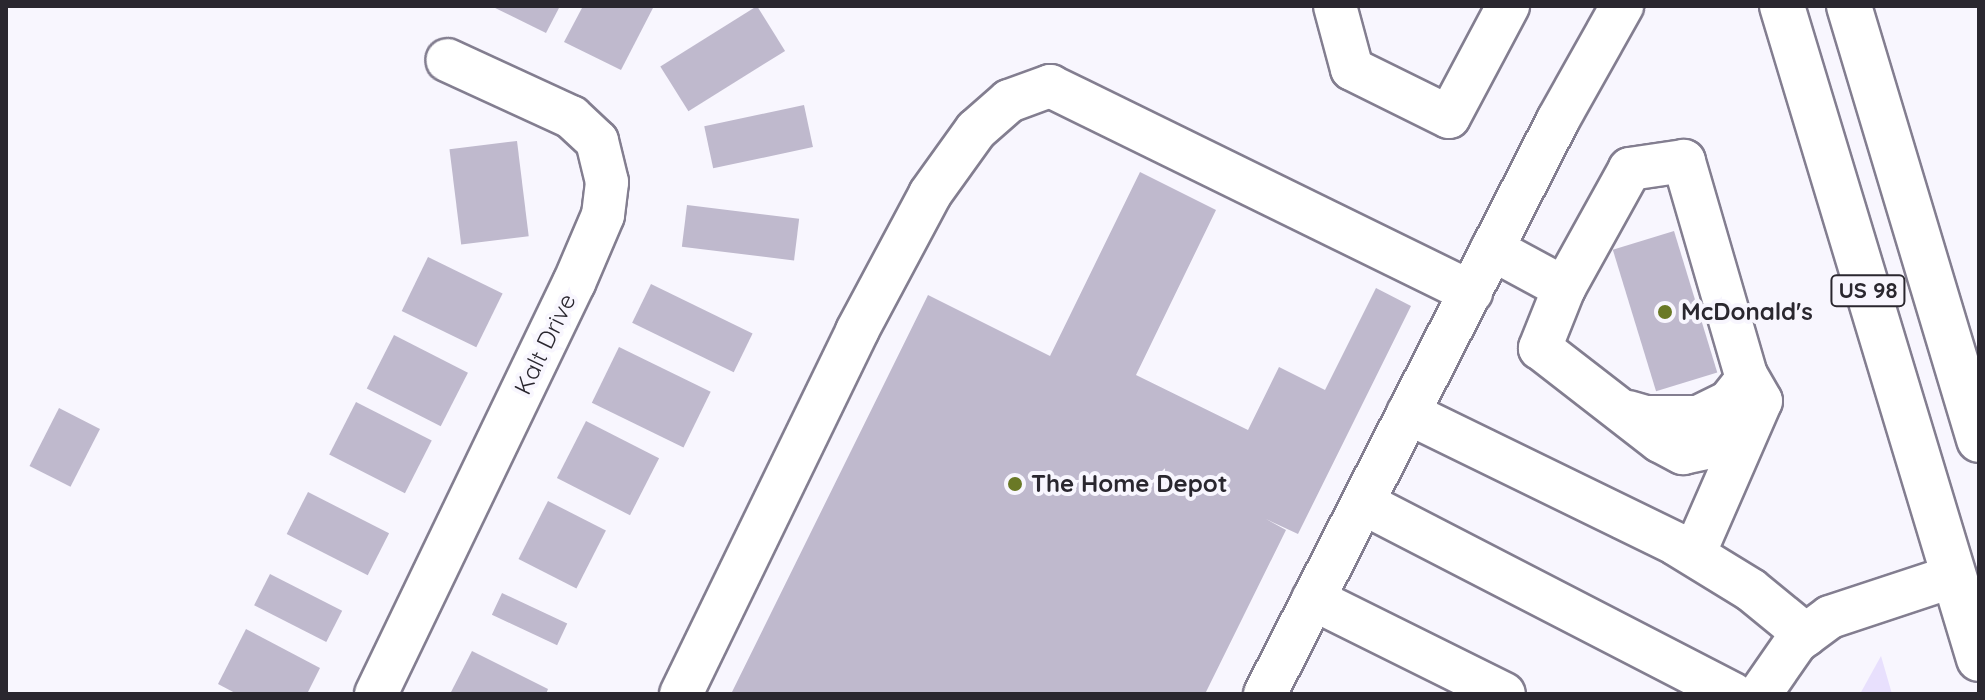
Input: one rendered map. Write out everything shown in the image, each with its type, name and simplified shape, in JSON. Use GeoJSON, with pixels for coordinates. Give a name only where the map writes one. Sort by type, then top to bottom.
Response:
{"type":"FeatureCollection","features":[{"type":"Feature","properties":{"kind":"main road","name":"US 98"},"geometry":{"type":"LineString","coordinates":[[1782,6],[1979,659]]}},
{"type":"Feature","properties":{"kind":"main road","name":"US 98"},"geometry":{"type":"LineString","coordinates":[[1849,6],[1979,440]]}},
{"type":"Feature","properties":{"kind":"street"},"geometry":{"type":"LineString","coordinates":[[1335,6],[1352,69],[1449,117],[1508,6]]}},
{"type":"Feature","properties":{"kind":"street"},"geometry":{"type":"LineString","coordinates":[[1265,694],[1471,292],[1606,11]]}},
{"type":"Feature","properties":{"kind":"street","name":"Kalt Drive"},"geometry":{"type":"LineString","coordinates":[[376,694],[574,283],[603,215],[607,182],[597,141],[571,117],[447,60]]}},
{"type":"Feature","properties":{"kind":"street"},"geometry":{"type":"LineString","coordinates":[[681,694],[857,331],[930,194],[976,130],[1009,101],[1050,86],[1471,292]]}},
{"type":"Feature","properties":{"kind":"street"},"geometry":{"type":"LineString","coordinates":[[1694,554],[1761,401],[1744,380],[1684,161],[1630,169],[1564,288],[1540,348],[1628,412],[1660,441],[1683,453],[1706,448],[1733,415],[1744,380]]}},
{"type":"Feature","properties":{"kind":"street"},"geometry":{"type":"LineString","coordinates":[[1492,249],[1564,288]]}},
{"type":"Feature","properties":{"kind":"street"},"geometry":{"type":"LineString","coordinates":[[1628,412],[1650,453],[1666,463],[1724,481]]}},
{"type":"Feature","properties":{"kind":"street"},"geometry":{"type":"LineString","coordinates":[[1408,413],[1694,554],[1751,590],[1806,635]]}},
{"type":"Feature","properties":{"kind":"street"},"geometry":{"type":"LineString","coordinates":[[1363,503],[1733,694]]}},
{"type":"Feature","properties":{"kind":"street"},"geometry":{"type":"LineString","coordinates":[[1760,694],[1796,642],[1830,617],[1954,576]]}},
{"type":"Feature","properties":{"kind":"street"},"geometry":{"type":"LineString","coordinates":[[1313,599],[1504,694]]}},
{"type":"Feature","properties":{"kind":"shaded area"},"geometry":{"type":"Polygon","coordinates":[[[1881,656],[1892,694],[1860,694],[1881,656]]]}},
{"type":"Feature","properties":{"kind":"building"},"geometry":{"type":"Polygon","coordinates":[[[491,6],[560,6],[546,33],[491,6]]]}},
{"type":"Feature","properties":{"kind":"building"},"geometry":{"type":"Polygon","coordinates":[[[583,6],[654,6],[621,70],[564,42],[583,6]]]}},
{"type":"Feature","properties":{"kind":"building"},"geometry":{"type":"Polygon","coordinates":[[[757,6],[785,51],[688,111],[660,66],[757,6]]]}},
{"type":"Feature","properties":{"kind":"building"},"geometry":{"type":"Polygon","coordinates":[[[804,105],[813,147],[713,168],[704,126],[804,105]]]}},
{"type":"Feature","properties":{"kind":"building"},"geometry":{"type":"Polygon","coordinates":[[[517,141],[529,236],[461,245],[450,149],[517,141]]]}},
{"type":"Feature","properties":{"kind":"building","name":"The Home Depot"},"geometry":{"type":"Polygon","coordinates":[[[1140,172],[1216,210],[1136,375],[1248,430],[1279,367],[1325,390],[1376,288],[1411,306],[1298,534],[1266,519],[1286,530],[1205,694],[731,694],[928,295],[1050,356],[1140,172]]]}},
{"type":"Feature","properties":{"kind":"building"},"geometry":{"type":"Polygon","coordinates":[[[687,205],[799,219],[794,260],[682,247],[687,205]]]}},
{"type":"Feature","properties":{"kind":"building","name":"McDonald's"},"geometry":{"type":"Polygon","coordinates":[[[1674,231],[1717,373],[1656,391],[1613,250],[1674,231]]]}},
{"type":"Feature","properties":{"kind":"building"},"geometry":{"type":"Polygon","coordinates":[[[428,257],[503,293],[476,347],[402,311],[428,257]]]}},
{"type":"Feature","properties":{"kind":"building"},"geometry":{"type":"Polygon","coordinates":[[[651,284],[753,334],[734,372],[632,323],[651,284]]]}},
{"type":"Feature","properties":{"kind":"building"},"geometry":{"type":"Polygon","coordinates":[[[394,335],[468,373],[441,426],[367,388],[394,335]]]}},
{"type":"Feature","properties":{"kind":"building"},"geometry":{"type":"Polygon","coordinates":[[[619,347],[711,392],[683,447],[592,403],[619,347]]]}},
{"type":"Feature","properties":{"kind":"building"},"geometry":{"type":"Polygon","coordinates":[[[356,402],[432,441],[405,493],[329,455],[356,402]]]}},
{"type":"Feature","properties":{"kind":"building"},"geometry":{"type":"Polygon","coordinates":[[[59,408],[100,429],[70,487],[29,466],[59,408]]]}},
{"type":"Feature","properties":{"kind":"building"},"geometry":{"type":"Polygon","coordinates":[[[586,421],[659,458],[630,515],[557,478],[586,421]]]}},
{"type":"Feature","properties":{"kind":"building"},"geometry":{"type":"Polygon","coordinates":[[[308,492],[389,533],[368,575],[287,534],[308,492]]]}},
{"type":"Feature","properties":{"kind":"building"},"geometry":{"type":"Polygon","coordinates":[[[548,501],[606,531],[576,588],[518,559],[548,501]]]}},
{"type":"Feature","properties":{"kind":"building"},"geometry":{"type":"Polygon","coordinates":[[[270,574],[342,611],[326,642],[254,605],[270,574]]]}},
{"type":"Feature","properties":{"kind":"building"},"geometry":{"type":"Polygon","coordinates":[[[502,593],[567,623],[557,645],[492,615],[502,593]]]}},
{"type":"Feature","properties":{"kind":"building"},"geometry":{"type":"Polygon","coordinates":[[[246,629],[320,668],[307,694],[237,694],[218,684],[246,629]]]}},
{"type":"Feature","properties":{"kind":"building"},"geometry":{"type":"Polygon","coordinates":[[[472,651],[548,689],[546,694],[450,694],[472,651]]]}},
{"type":"Feature","properties":{"kind":"place","name":"McDonald's"},"geometry":{"type":"Point","coordinates":[1665,312]}},
{"type":"Feature","properties":{"kind":"place","name":"The Home Depot"},"geometry":{"type":"Point","coordinates":[1015,484]}}]}
